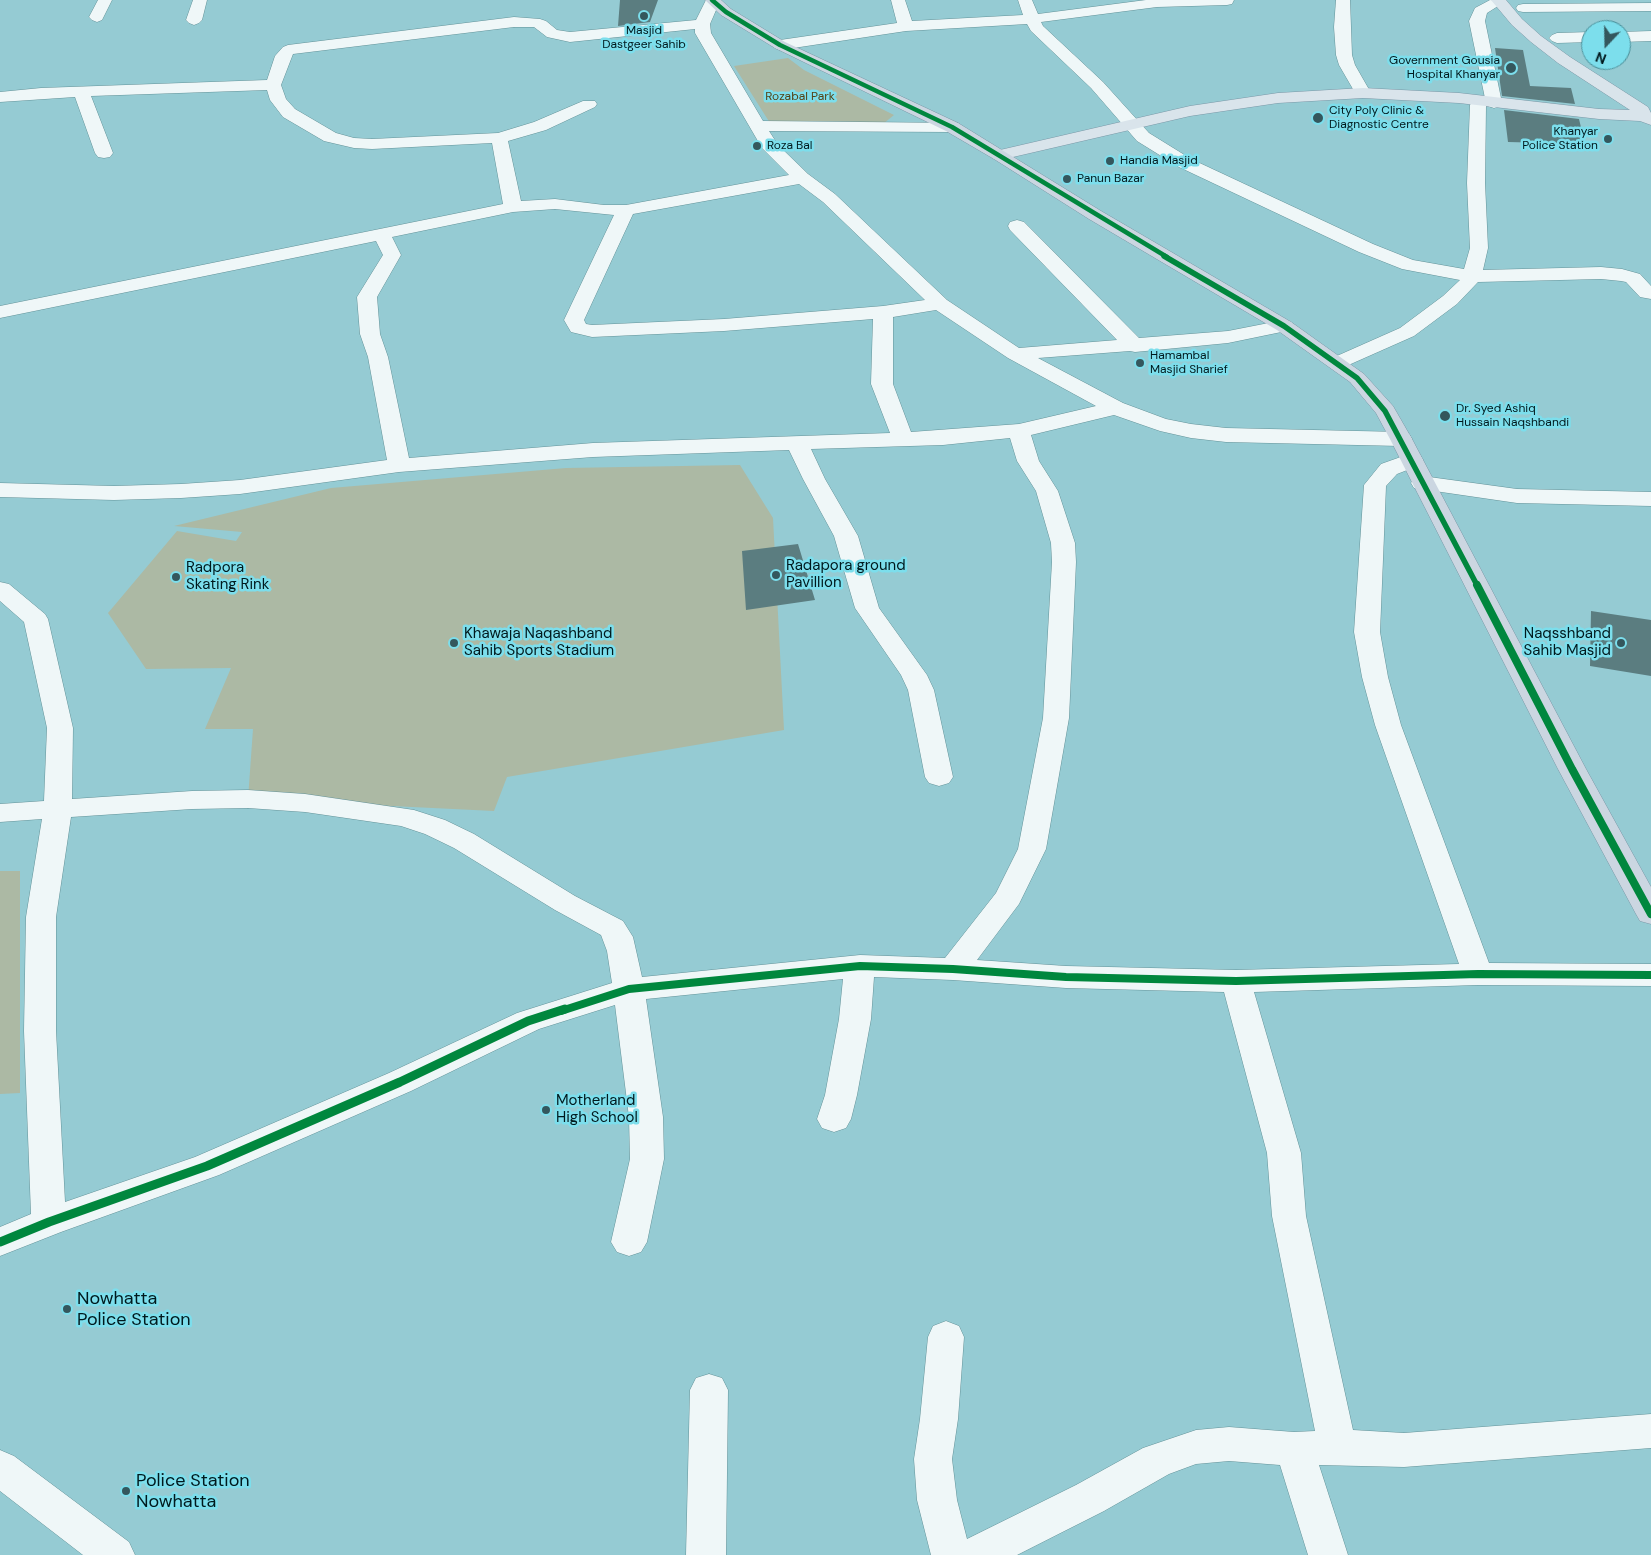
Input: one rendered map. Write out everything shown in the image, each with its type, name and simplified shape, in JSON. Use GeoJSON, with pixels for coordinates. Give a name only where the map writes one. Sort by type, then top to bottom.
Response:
{"type":"FeatureCollection","features":[{"type":"Feature","properties":{"kind":"highway"},"geometry":{"type":"LineString","coordinates":[[712,1],[726,12],[780,45],[952,127],[1008,159],[1146,245],[1284,326],[1357,378],[1385,411],[1572,769],[1651,914]]}},
{"type":"Feature","properties":{"kind":"main road"},"geometry":{"type":"LineString","coordinates":[[1498,1],[1517,22],[1550,50],[1648,111]]}},
{"type":"Feature","properties":{"kind":"main road"},"geometry":{"type":"LineString","coordinates":[[1520,4],[1557,38],[1648,111]]}},
{"type":"Feature","properties":{"kind":"main road"},"geometry":{"type":"LineString","coordinates":[[1138,131],[1190,111],[1238,103],[1363,92],[1421,95],[1486,104]]}},
{"type":"Feature","properties":{"kind":"main road"},"geometry":{"type":"LineString","coordinates":[[1008,159],[1138,131],[1286,108],[1377,104],[1486,104],[1648,111]]}},
{"type":"Feature","properties":{"kind":"street"},"geometry":{"type":"LineString","coordinates":[[97,17],[105,0]]}},
{"type":"Feature","properties":{"kind":"street"},"geometry":{"type":"LineString","coordinates":[[194,20],[200,0]]}},
{"type":"Feature","properties":{"kind":"street"},"geometry":{"type":"LineString","coordinates":[[898,0],[906,26]]}},
{"type":"Feature","properties":{"kind":"street"},"geometry":{"type":"LineString","coordinates":[[1025,0],[1032,20],[1042,35],[1097,85],[1138,131],[1185,163],[1394,261],[1472,276],[1612,274],[1633,278],[1640,283],[1650,297]]}},
{"type":"Feature","properties":{"kind":"street"},"geometry":{"type":"LineString","coordinates":[[1343,0],[1344,55],[1363,92]]}},
{"type":"Feature","properties":{"kind":"street"},"geometry":{"type":"LineString","coordinates":[[712,1],[702,24],[707,42],[771,148],[802,178],[829,198],[940,304],[1015,354],[1115,408],[1160,424],[1191,431],[1412,461],[1517,496],[1651,499]]}},
{"type":"Feature","properties":{"kind":"street"},"geometry":{"type":"LineString","coordinates":[[780,45],[906,26],[976,21],[1032,20],[1157,3],[1227,1]]}},
{"type":"Feature","properties":{"kind":"street"},"geometry":{"type":"LineString","coordinates":[[1337,362],[1408,332],[1450,300],[1464,287],[1472,276],[1479,248],[1476,183],[1486,104],[1477,21],[1480,11],[1498,1]]}},
{"type":"Feature","properties":{"kind":"street"},"geometry":{"type":"LineString","coordinates":[[1520,4],[1651,7]]}},
{"type":"Feature","properties":{"kind":"street"},"geometry":{"type":"LineString","coordinates":[[589,104],[540,126],[499,138],[372,144],[340,141],[330,137],[289,112],[278,100],[273,85],[285,52],[317,45],[526,21],[541,24],[552,34],[570,37],[702,24]]}},
{"type":"Feature","properties":{"kind":"street"},"geometry":{"type":"LineString","coordinates":[[1631,37],[1651,36]]}},
{"type":"Feature","properties":{"kind":"street"},"geometry":{"type":"LineString","coordinates":[[1557,38],[1581,37]]}},
{"type":"Feature","properties":{"kind":"street"},"geometry":{"type":"LineString","coordinates":[[0,97],[273,85]]}},
{"type":"Feature","properties":{"kind":"street"},"geometry":{"type":"LineString","coordinates":[[81,92],[104,154]]}},
{"type":"Feature","properties":{"kind":"street"},"geometry":{"type":"LineString","coordinates":[[757,126],[952,127]]}},
{"type":"Feature","properties":{"kind":"street"},"geometry":{"type":"LineString","coordinates":[[499,138],[513,207]]}},
{"type":"Feature","properties":{"kind":"street"},"geometry":{"type":"LineString","coordinates":[[0,312],[513,207],[555,204],[604,210],[626,210],[802,178]]}},
{"type":"Feature","properties":{"kind":"street"},"geometry":{"type":"LineString","coordinates":[[626,210],[574,320],[578,328],[592,330],[724,325],[883,312],[940,304]]}},
{"type":"Feature","properties":{"kind":"street"},"geometry":{"type":"LineString","coordinates":[[1017,226],[1135,346]]}},
{"type":"Feature","properties":{"kind":"street"},"geometry":{"type":"LineString","coordinates":[[381,233],[392,255],[367,297],[370,334],[378,358],[399,465]]}},
{"type":"Feature","properties":{"kind":"street"},"geometry":{"type":"LineString","coordinates":[[883,312],[882,384],[904,439]]}},
{"type":"Feature","properties":{"kind":"street"},"geometry":{"type":"LineString","coordinates":[[1015,354],[1135,346],[1228,337],[1284,326]]}},
{"type":"Feature","properties":{"kind":"street"},"geometry":{"type":"LineString","coordinates":[[0,490],[114,493],[221,488],[399,465],[593,450],[904,439],[1019,431],[1115,408]]}},
{"type":"Feature","properties":{"kind":"street"},"geometry":{"type":"LineString","coordinates":[[953,968],[1009,897],[1032,849],[1056,718],[1064,562],[1063,543],[1047,491],[1028,461],[1019,431]]}},
{"type":"Feature","properties":{"kind":"street"},"geometry":{"type":"LineString","coordinates":[[797,443],[814,479],[846,536],[867,608],[914,675],[921,690],[939,777]]}},
{"type":"Feature","properties":{"kind":"street"},"geometry":{"type":"LineString","coordinates":[[1412,461],[1389,469],[1375,485],[1367,632],[1375,677],[1388,725],[1478,974]]}},
{"type":"Feature","properties":{"kind":"street"},"geometry":{"type":"LineString","coordinates":[[0,589],[36,619],[60,728],[58,809],[41,917],[40,1031],[49,1222]]}},
{"type":"Feature","properties":{"kind":"street"},"geometry":{"type":"LineString","coordinates":[[0,813],[192,800],[248,799],[305,804],[404,817],[435,827],[464,841],[565,903],[612,928],[618,937],[622,951],[629,989],[646,1118],[647,1159],[629,1242]]}},
{"type":"Feature","properties":{"kind":"street"},"geometry":{"type":"LineString","coordinates":[[834,1119],[841,1095],[855,1019],[860,966]]}},
{"type":"Feature","properties":{"kind":"street"},"geometry":{"type":"LineString","coordinates":[[0,1242],[49,1222],[208,1166],[400,1082],[528,1020],[629,989],[860,966],[953,968],[1066,977],[1236,981],[1478,974],[1651,975]]}},
{"type":"Feature","properties":{"kind":"street"},"geometry":{"type":"LineString","coordinates":[[1236,981],[1284,1152],[1289,1216],[1337,1447]]}},
{"type":"Feature","properties":{"kind":"street"},"geometry":{"type":"LineString","coordinates":[[946,1336],[940,1419],[933,1459],[937,1500],[951,1555]]}},
{"type":"Feature","properties":{"kind":"street"},"geometry":{"type":"LineString","coordinates":[[706,1555],[709,1390]]}},
{"type":"Feature","properties":{"kind":"street"},"geometry":{"type":"LineString","coordinates":[[977,1555],[1090,1498],[1158,1460],[1196,1447],[1229,1444],[1294,1449],[1337,1447],[1404,1450],[1651,1431]]}},
{"type":"Feature","properties":{"kind":"street"},"geometry":{"type":"LineString","coordinates":[[1294,1449],[1328,1555]]}},
{"type":"Feature","properties":{"kind":"street"},"geometry":{"type":"LineString","coordinates":[[0,1468],[115,1555]]}},
{"type":"Feature","properties":{"kind":"green space","name":"Rozabal Park"},"geometry":{"type":"Polygon","coordinates":[[[788,58],[804,70],[894,115],[883,124],[770,123],[734,66],[788,58]]]}},
{"type":"Feature","properties":{"kind":"green space","name":"Khawaja Naqashband Sahib Sports Stadium"},"geometry":{"type":"Polygon","coordinates":[[[740,465],[773,518],[784,730],[507,777],[494,811],[248,799],[253,729],[205,729],[231,668],[146,669],[108,613],[177,531],[236,541],[242,532],[174,526],[331,488],[566,468],[740,465]]]}},
{"type":"Feature","properties":{"kind":"green space"},"geometry":{"type":"Polygon","coordinates":[[[0,871],[20,871],[20,1093],[0,1094],[0,871]]]}},
{"type":"Feature","properties":{"kind":"building","name":"Masjid Dastgeer Sahib"},"geometry":{"type":"Polygon","coordinates":[[[620,0],[658,0],[650,22],[618,26],[620,0]]]}},
{"type":"Feature","properties":{"kind":"building","name":"Government Gousia Hospital Khanyar"},"geometry":{"type":"Polygon","coordinates":[[[1495,48],[1523,50],[1530,86],[1571,88],[1575,104],[1502,96],[1495,48]]]}},
{"type":"Feature","properties":{"kind":"building"},"geometry":{"type":"Polygon","coordinates":[[[1504,110],[1579,119],[1585,144],[1508,142],[1504,110]]]}},
{"type":"Feature","properties":{"kind":"building","name":"Radapora ground Pavillion"},"geometry":{"type":"Polygon","coordinates":[[[798,544],[815,600],[746,610],[742,551],[798,544]]]}},
{"type":"Feature","properties":{"kind":"building","name":"Naqsshband Sahib Masjid"},"geometry":{"type":"Polygon","coordinates":[[[1591,611],[1651,620],[1651,676],[1590,666],[1591,611]]]}},
{"type":"Feature","properties":{"kind":"cycle path"},"geometry":{"type":"LineString","coordinates":[[712,0],[726,12],[780,45],[952,127],[1000,155],[1095,215],[1284,326],[1357,378],[1385,411],[1401,439],[1572,769],[1651,914]]}},
{"type":"Feature","properties":{"kind":"cycle path"},"geometry":{"type":"LineString","coordinates":[[0,1242],[49,1222],[207,1166],[400,1082],[528,1021],[629,989],[860,966],[953,969],[1066,977],[1236,981],[1478,974],[1651,975]]}},
{"type":"Feature","properties":{"kind":"place","name":"Masjid Dastgeer Sahib"},"geometry":{"type":"Point","coordinates":[644,16]}},
{"type":"Feature","properties":{"kind":"place","name":"Government Gousia Hospital Khanyar"},"geometry":{"type":"Point","coordinates":[1511,68]}},
{"type":"Feature","properties":{"kind":"place","name":"City Poly Clinic & Diagnostic Centre"},"geometry":{"type":"Point","coordinates":[1318,118]}},
{"type":"Feature","properties":{"kind":"place","name":"Khanyar Police Station"},"geometry":{"type":"Point","coordinates":[1608,139]}},
{"type":"Feature","properties":{"kind":"place","name":"Roza Bal"},"geometry":{"type":"Point","coordinates":[757,146]}},
{"type":"Feature","properties":{"kind":"place","name":"Handia Masjid"},"geometry":{"type":"Point","coordinates":[1110,161]}},
{"type":"Feature","properties":{"kind":"place","name":"Panun Bazar"},"geometry":{"type":"Point","coordinates":[1067,179]}},
{"type":"Feature","properties":{"kind":"place","name":"Hamambal Masjid Sharief"},"geometry":{"type":"Point","coordinates":[1140,363]}},
{"type":"Feature","properties":{"kind":"place","name":"Dr. Syed Ashiq Hussain Naqshbandi"},"geometry":{"type":"Point","coordinates":[1445,416]}},
{"type":"Feature","properties":{"kind":"place","name":"Radapora ground Pavillion"},"geometry":{"type":"Point","coordinates":[776,575]}},
{"type":"Feature","properties":{"kind":"place","name":"Radpora Skating Rink"},"geometry":{"type":"Point","coordinates":[176,577]}},
{"type":"Feature","properties":{"kind":"place","name":"Khawaja Naqashband Sahib Sports Stadium"},"geometry":{"type":"Point","coordinates":[454,643]}},
{"type":"Feature","properties":{"kind":"place","name":"Naqsshband Sahib Masjid"},"geometry":{"type":"Point","coordinates":[1621,643]}},
{"type":"Feature","properties":{"kind":"place","name":"Motherland High School"},"geometry":{"type":"Point","coordinates":[546,1110]}},
{"type":"Feature","properties":{"kind":"place","name":"Nowhatta Police Station"},"geometry":{"type":"Point","coordinates":[67,1309]}},
{"type":"Feature","properties":{"kind":"place","name":"Police Station Nowhatta"},"geometry":{"type":"Point","coordinates":[126,1491]}}]}
